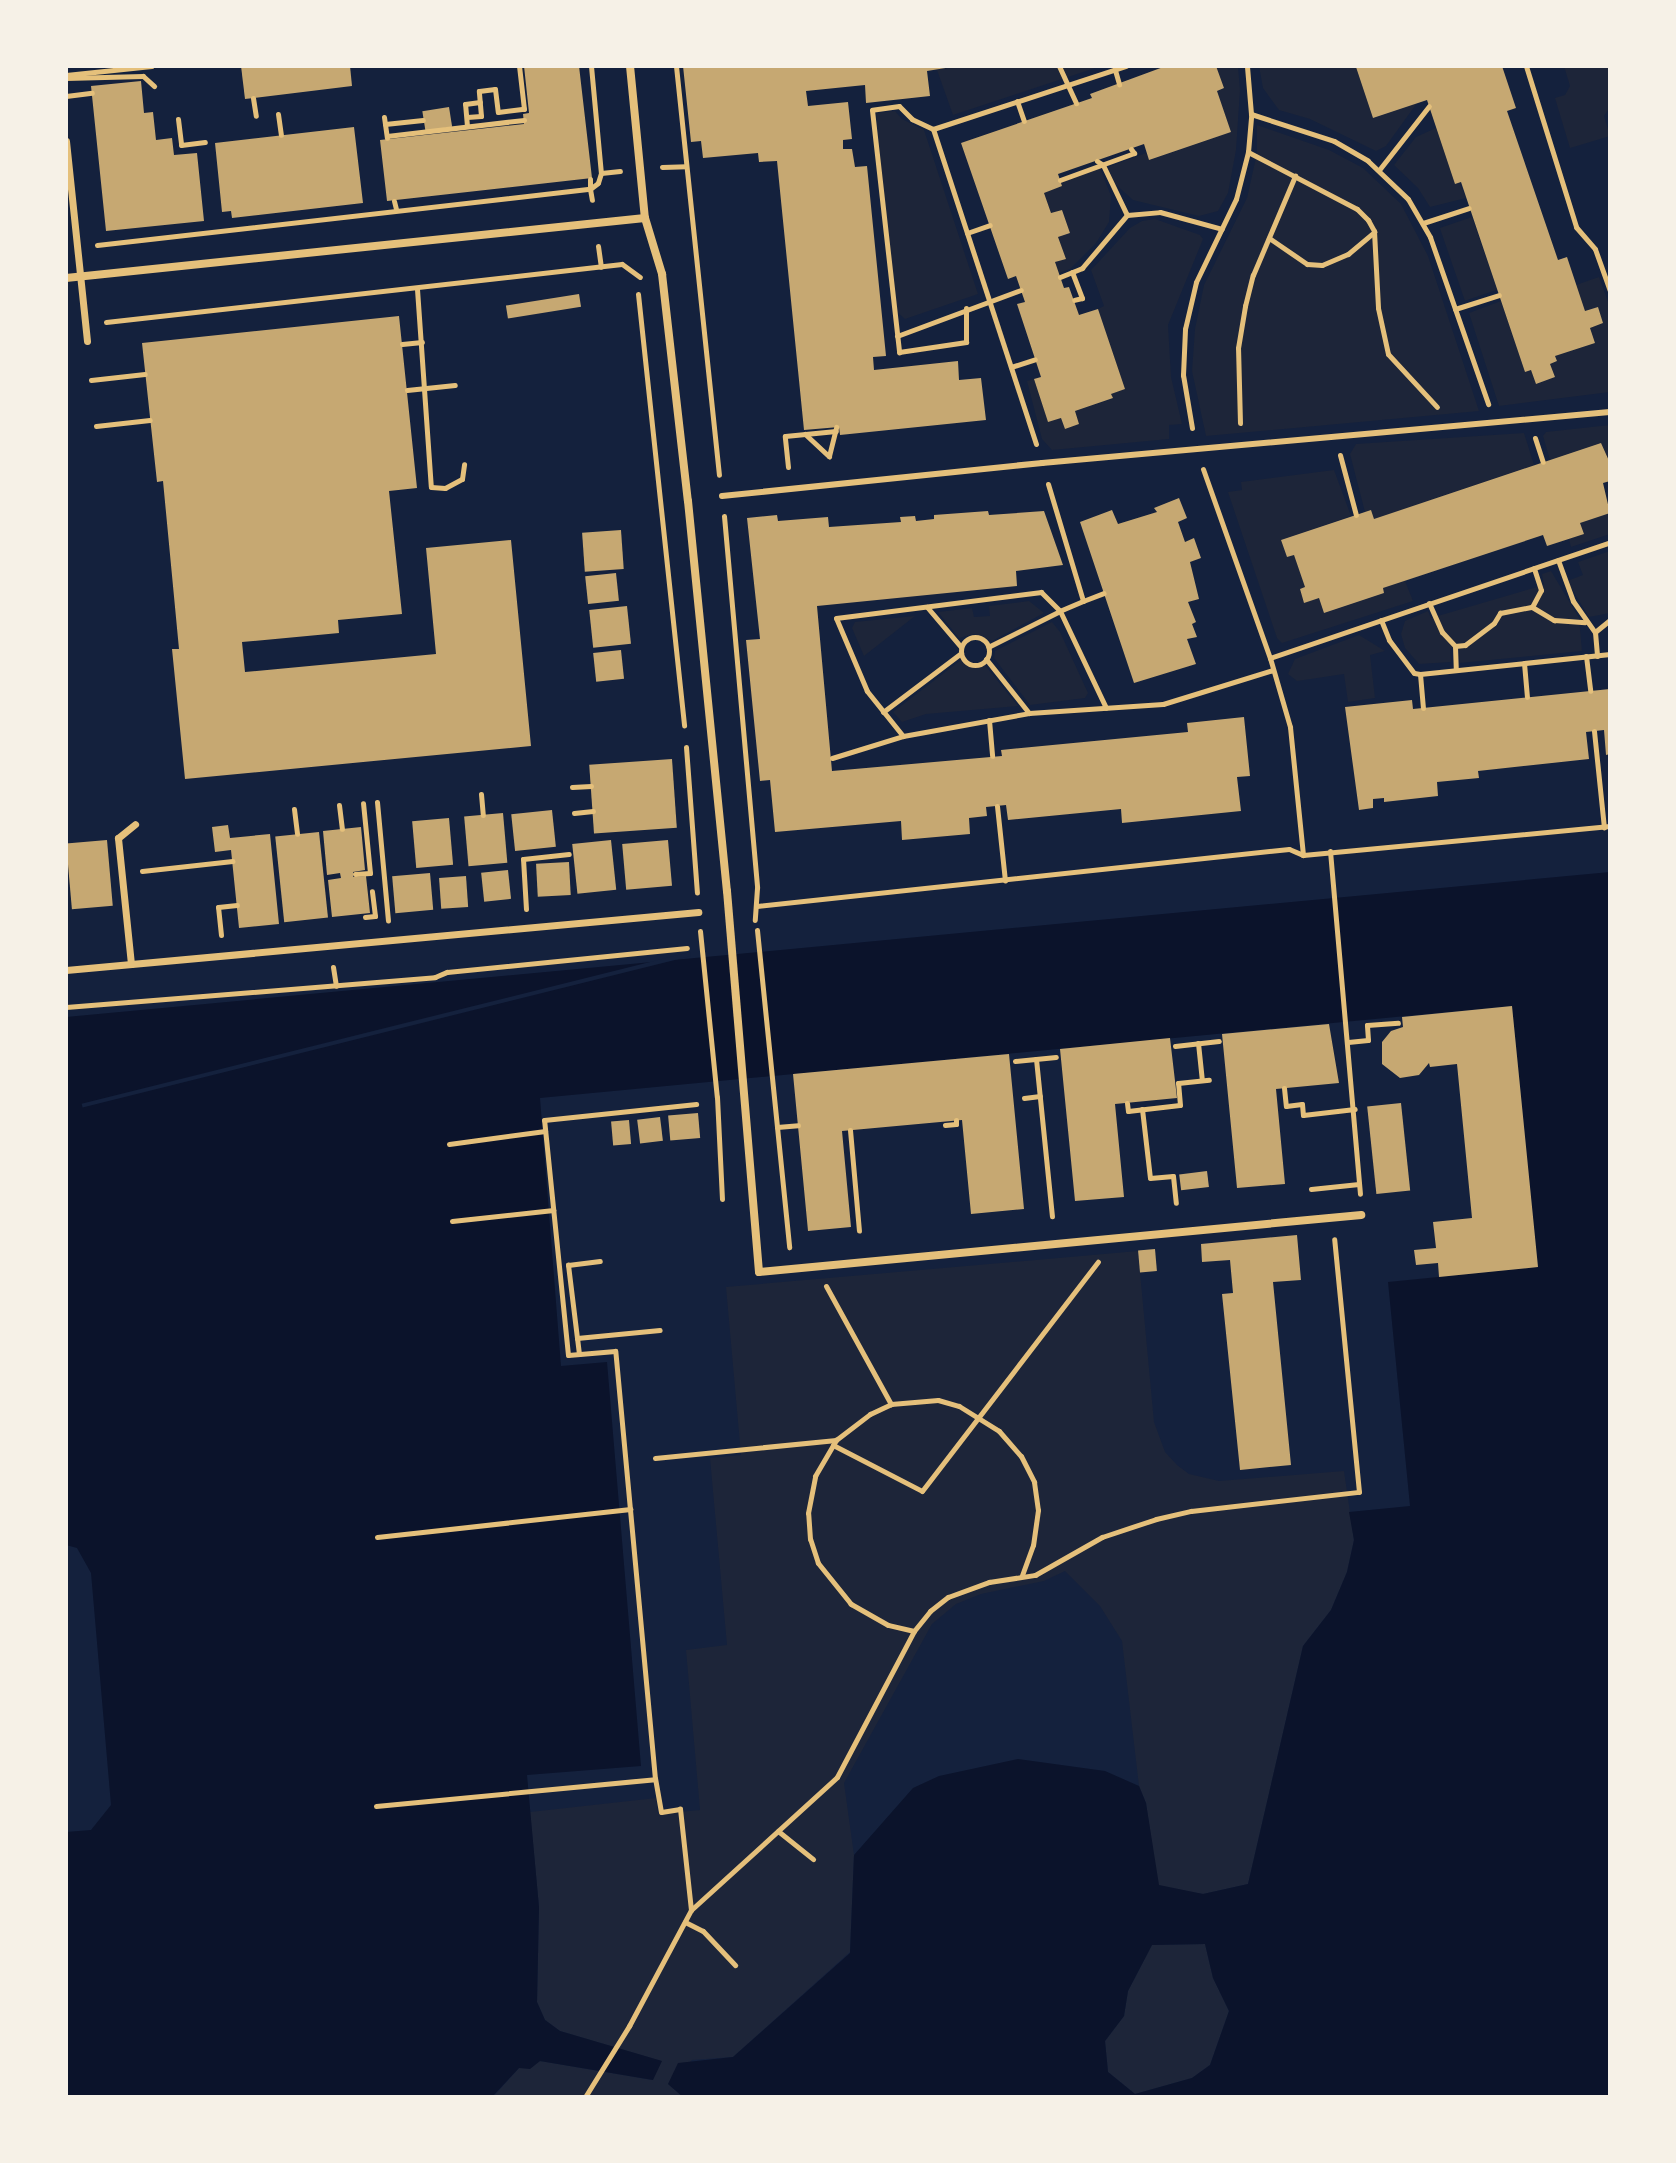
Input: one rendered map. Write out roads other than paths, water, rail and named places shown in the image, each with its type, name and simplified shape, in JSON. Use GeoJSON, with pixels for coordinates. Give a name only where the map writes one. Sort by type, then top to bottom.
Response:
{"type":"FeatureCollection","features":[{"type":"Feature","properties":{"kind":"street"},"geometry":{"type":"LineString","coordinates":[[630,66],[645,218],[662,274],[727,891],[729,945],[745,1093],[759,1272],[814,1264],[1361,1215]]}},
{"type":"Feature","properties":{"kind":"street"},"geometry":{"type":"LineString","coordinates":[[66,141],[87,341]]}},
{"type":"Feature","properties":{"kind":"street"},"geometry":{"type":"LineString","coordinates":[[66,278],[645,218]]}},
{"type":"Feature","properties":{"kind":"street"},"geometry":{"type":"LineString","coordinates":[[131,964],[118,838],[135,824]]}},
{"type":"Feature","properties":{"kind":"street"},"geometry":{"type":"LineString","coordinates":[[66,970],[698,912]]}},
{"type":"Feature","properties":{"kind":"lane"},"geometry":{"type":"LineString","coordinates":[[722,496],[1334,435],[1610,412]]}}]}
